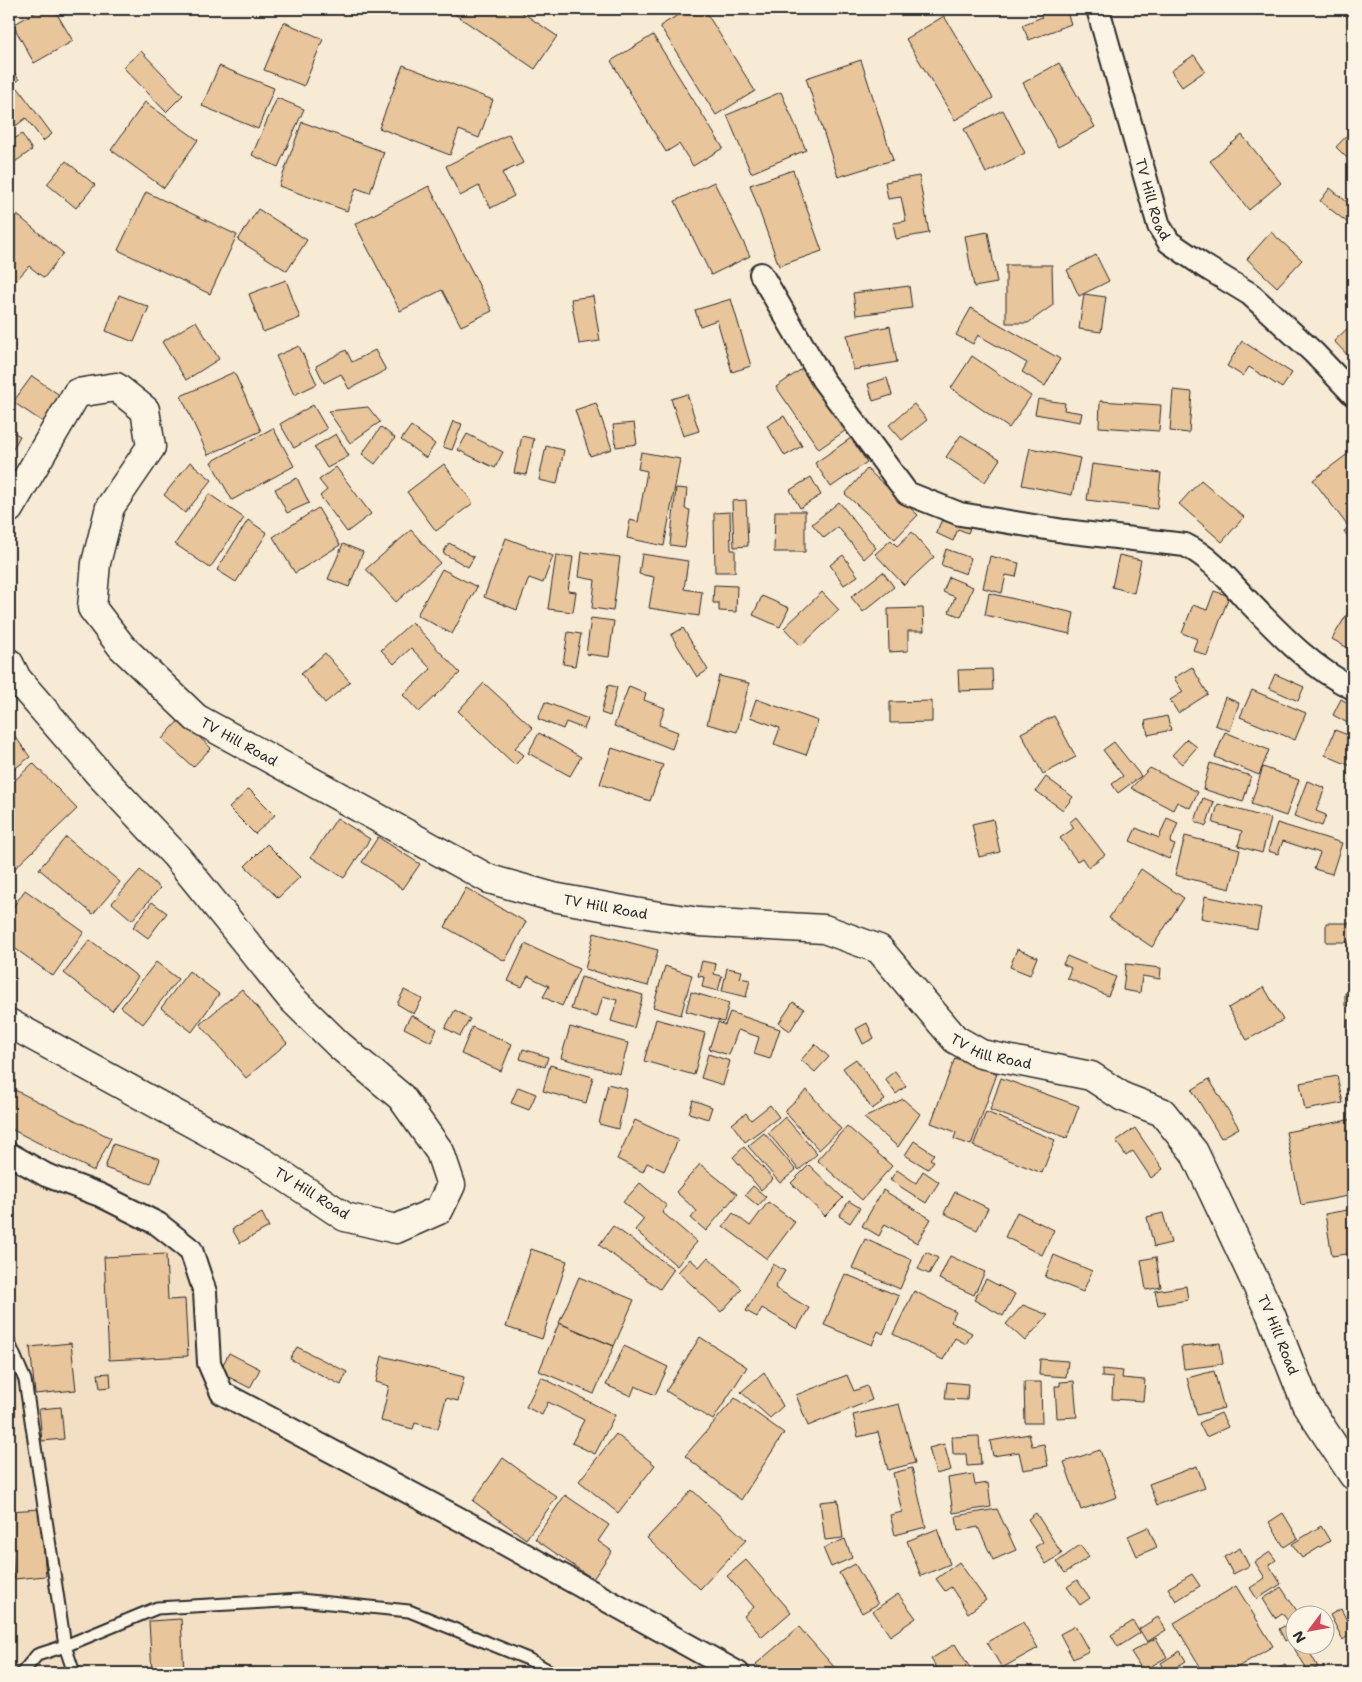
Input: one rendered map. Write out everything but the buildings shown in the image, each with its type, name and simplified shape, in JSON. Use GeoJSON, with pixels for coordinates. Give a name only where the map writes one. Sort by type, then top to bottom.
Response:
{"type":"FeatureCollection","features":[{"type":"Feature","properties":{"kind":"street","name":"TV Hill Road"},"geometry":{"type":"LineString","coordinates":[[1098,9],[1159,226],[1169,242],[1250,294],[1314,352],[1353,394]]}},
{"type":"Feature","properties":{"kind":"street"},"geometry":{"type":"LineString","coordinates":[[761,274],[823,380],[907,493],[960,514],[1064,531],[1185,545],[1203,554],[1280,634],[1337,680],[1353,688]]}},
{"type":"Feature","properties":{"kind":"street","name":"TV Hill Road"},"geometry":{"type":"LineString","coordinates":[[9,510],[77,393],[116,386],[145,410],[151,447],[110,507],[96,563],[92,608],[122,647],[196,718],[488,879],[553,897],[699,922],[824,929],[879,949],[955,1039],[981,1054],[1091,1076],[1123,1097],[1162,1112],[1194,1152],[1272,1315],[1306,1404],[1353,1476]]}},
{"type":"Feature","properties":{"kind":"street","name":"TV Hill Road"},"geometry":{"type":"LineString","coordinates":[[9,663],[17,679],[100,775],[176,856],[290,997],[339,1044],[401,1097],[440,1152],[451,1185],[439,1210],[396,1229],[345,1217],[263,1162],[9,1023]]}},
{"type":"Feature","properties":{"kind":"street"},"geometry":{"type":"LineString","coordinates":[[9,1154],[46,1175],[100,1195],[158,1224],[191,1250],[205,1292],[209,1363],[222,1393],[482,1531],[738,1673]]}},
{"type":"Feature","properties":{"kind":"lane"},"geometry":{"type":"LineString","coordinates":[[9,1343],[25,1380],[65,1646],[74,1673]]}},
{"type":"Feature","properties":{"kind":"lane"},"geometry":{"type":"LineString","coordinates":[[22,1673],[36,1655],[65,1646],[157,1608],[300,1600],[409,1611],[528,1659],[553,1673]]}},
{"type":"Feature","properties":{"kind":"shaded area"},"geometry":{"type":"Polygon","coordinates":[[[9,1158],[191,1250],[222,1393],[738,1673],[9,1673],[9,1158]]]}}]}
